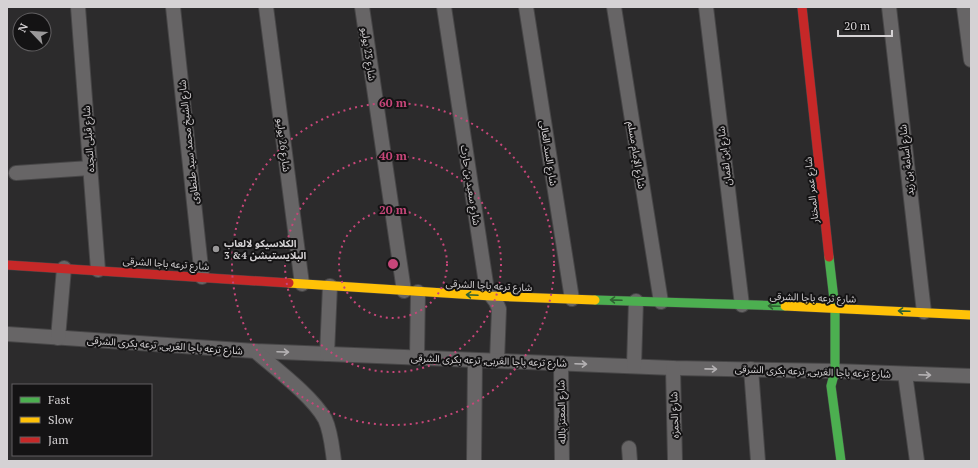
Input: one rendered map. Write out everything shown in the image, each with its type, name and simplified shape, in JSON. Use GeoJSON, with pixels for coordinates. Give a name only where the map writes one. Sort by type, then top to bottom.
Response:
{"type":"FeatureCollection","features":[{"type":"Feature","properties":{"kind":"street","name":"شارع قبلى النجده"},"geometry":{"type":"LineString","coordinates":[[78,7],[98,270]]}},
{"type":"Feature","properties":{"kind":"street","name":"شارع الشيخ محمد سيد طنطاوى"},"geometry":{"type":"LineString","coordinates":[[173,7],[202,276]]}},
{"type":"Feature","properties":{"kind":"street","name":"شارع 26 يوليو"},"geometry":{"type":"LineString","coordinates":[[266,7],[302,284]]}},
{"type":"Feature","properties":{"kind":"street","name":"شارع 23 يوليو"},"geometry":{"type":"LineString","coordinates":[[362,7],[404,291]]}},
{"type":"Feature","properties":{"kind":"street","name":"شارع سعيد بن حارث"},"geometry":{"type":"LineString","coordinates":[[444,7],[487,290],[496,302],[499,309],[497,361]]}},
{"type":"Feature","properties":{"kind":"street","name":"شارع السد العالى"},"geometry":{"type":"LineString","coordinates":[[526,7],[572,299]]}},
{"type":"Feature","properties":{"kind":"street","name":"شارع الإمام مسلم"},"geometry":{"type":"LineString","coordinates":[[614,7],[661,302]]}},
{"type":"Feature","properties":{"kind":"street","name":"شارع ابن لقمان"},"geometry":{"type":"LineString","coordinates":[[706,7],[742,305]]}},
{"type":"Feature","properties":{"kind":"street","name":"شارع عمر المختار"},"geometry":{"type":"LineString","coordinates":[[802,7],[835,308],[835,371],[831,386],[840,461]]}},
{"type":"Feature","properties":{"kind":"street","name":"شارع أسامة بن زيد"},"geometry":{"type":"LineString","coordinates":[[889,7],[924,312]]}},
{"type":"Feature","properties":{"kind":"street"},"geometry":{"type":"LineString","coordinates":[[964,7],[971,60]]}},
{"type":"Feature","properties":{"kind":"street"},"geometry":{"type":"LineString","coordinates":[[16,173],[90,168]]}},
{"type":"Feature","properties":{"kind":"street","name":"شارع ترعه باجا الشرقى"},"geometry":{"type":"LineString","coordinates":[[7,265],[202,276],[491,296],[835,308],[971,315]]}},
{"type":"Feature","properties":{"kind":"street"},"geometry":{"type":"LineString","coordinates":[[58,338],[64,268]]}},
{"type":"Feature","properties":{"kind":"street"},"geometry":{"type":"LineString","coordinates":[[327,354],[330,286]]}},
{"type":"Feature","properties":{"kind":"street"},"geometry":{"type":"LineString","coordinates":[[417,357],[418,292]]}},
{"type":"Feature","properties":{"kind":"street"},"geometry":{"type":"LineString","coordinates":[[634,366],[636,301]]}},
{"type":"Feature","properties":{"kind":"street","name":"شارع ترعه باجا الغربى, ترعه بكرى الشرقى"},"geometry":{"type":"LineString","coordinates":[[7,334],[255,351],[672,368],[835,371],[971,376]]}},
{"type":"Feature","properties":{"kind":"street"},"geometry":{"type":"LineString","coordinates":[[255,351],[316,406],[325,420],[331,435],[334,461]]}},
{"type":"Feature","properties":{"kind":"street"},"geometry":{"type":"LineString","coordinates":[[474,461],[475,360]]}},
{"type":"Feature","properties":{"kind":"street","name":"شارع المعتز بالله"},"geometry":{"type":"LineString","coordinates":[[561,364],[562,461]]}},
{"type":"Feature","properties":{"kind":"street","name":"شارع الحمزه"},"geometry":{"type":"LineString","coordinates":[[672,368],[675,461]]}},
{"type":"Feature","properties":{"kind":"street"},"geometry":{"type":"LineString","coordinates":[[751,370],[758,461]]}},
{"type":"Feature","properties":{"kind":"street"},"geometry":{"type":"LineString","coordinates":[[905,374],[917,461]]}},
{"type":"Feature","properties":{"kind":"traffic: fast"},"geometry":{"type":"LineString","coordinates":[[829,257],[835,308],[835,371],[831,386],[841,461]]}},
{"type":"Feature","properties":{"kind":"traffic: fast"},"geometry":{"type":"LineString","coordinates":[[595,300],[785,306]]}},
{"type":"Feature","properties":{"kind":"traffic: slow"},"geometry":{"type":"LineString","coordinates":[[289,283],[491,296],[595,300]]}},
{"type":"Feature","properties":{"kind":"traffic: slow"},"geometry":{"type":"LineString","coordinates":[[785,306],[971,315]]}},
{"type":"Feature","properties":{"kind":"traffic: jam"},"geometry":{"type":"LineString","coordinates":[[802,7],[829,257]]}},
{"type":"Feature","properties":{"kind":"traffic: jam"},"geometry":{"type":"LineString","coordinates":[[7,265],[289,283]]}},
{"type":"Feature","properties":{"kind":"place","name":"الكلاسيكو لالعاب البلايستيشن 4& 3"},"geometry":{"type":"Point","coordinates":[216,249]}}]}
